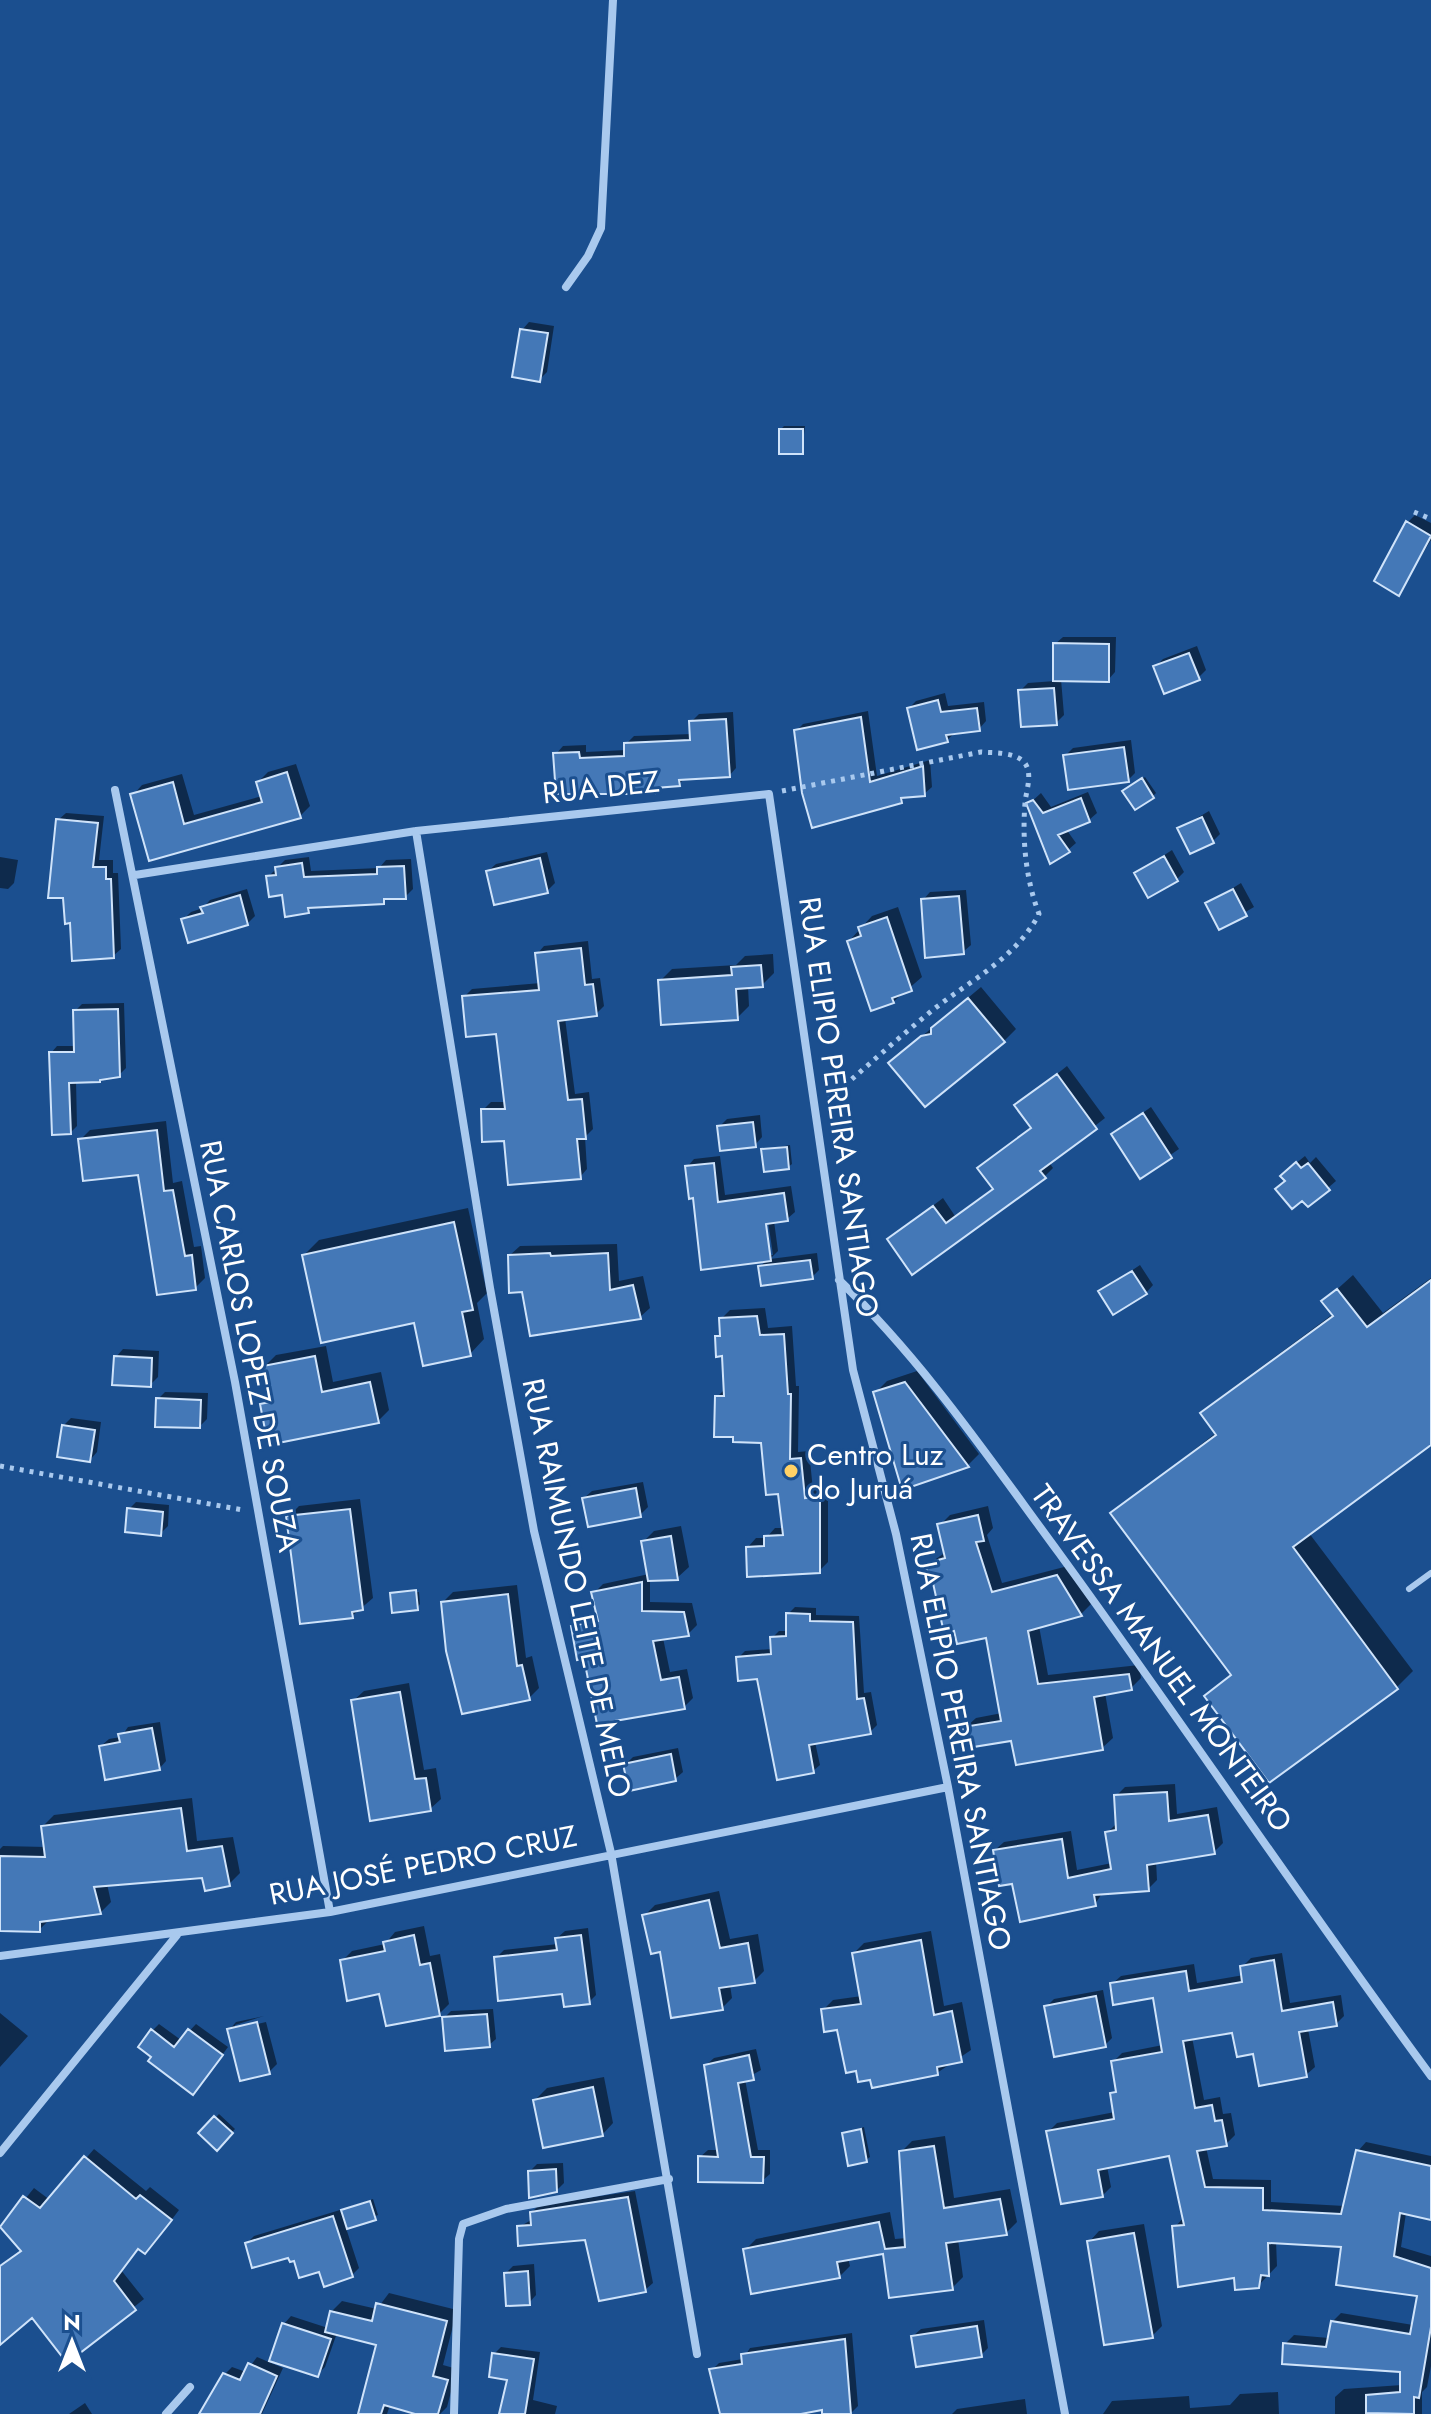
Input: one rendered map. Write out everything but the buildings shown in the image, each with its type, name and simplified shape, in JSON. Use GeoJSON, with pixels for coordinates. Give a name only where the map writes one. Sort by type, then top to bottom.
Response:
{"type":"FeatureCollection","features":[{"type":"Feature","properties":{"kind":"street"},"geometry":{"type":"LineString","coordinates":[[566,287],[588,256],[601,228],[613,0]]}},
{"type":"Feature","properties":{"kind":"street","name":"RUA CARLOS LOPEZ DE SOUZA"},"geometry":{"type":"LineString","coordinates":[[115,790],[135,875],[235,1382],[330,1912]]}},
{"type":"Feature","properties":{"kind":"street","name":"RUA DEZ"},"geometry":{"type":"LineString","coordinates":[[135,875],[416,831],[769,794]]}},
{"type":"Feature","properties":{"kind":"street","name":"RUA ELIPIO PEREIRA SANTIAGO"},"geometry":{"type":"LineString","coordinates":[[769,794],[853,1370],[896,1534],[948,1787],[1065,2414]]}},
{"type":"Feature","properties":{"kind":"street","name":"RUA RAIMUNDO LEITE DE MELO"},"geometry":{"type":"LineString","coordinates":[[416,831],[490,1288],[534,1531],[611,1853],[697,2354]]}},
{"type":"Feature","properties":{"kind":"street","name":"TRAVESSA MANUEL MONTEIRO"},"geometry":{"type":"LineString","coordinates":[[839,1280],[887,1326],[943,1394],[1162,1694],[1362,1983],[1431,2076]]}},
{"type":"Feature","properties":{"kind":"street","name":"RUA JOSÉ PEDRO CRUZ"},"geometry":{"type":"LineString","coordinates":[[0,1956],[330,1912],[948,1787]]}},
{"type":"Feature","properties":{"kind":"street"},"geometry":{"type":"LineString","coordinates":[[0,2153],[178,1934]]}},
{"type":"Feature","properties":{"kind":"street"},"geometry":{"type":"LineString","coordinates":[[454,2414],[459,2239],[463,2224],[506,2209],[669,2179]]}},
{"type":"Feature","properties":{"kind":"street"},"geometry":{"type":"LineString","coordinates":[[166,2414],[190,2387]]}},
{"type":"Feature","properties":{"kind":"lane"},"geometry":{"type":"LineString","coordinates":[[1409,1589],[1431,1573]]}},
{"type":"Feature","properties":{"kind":"path"},"geometry":{"type":"LineString","coordinates":[[1414,512],[1431,519]]}},
{"type":"Feature","properties":{"kind":"path"},"geometry":{"type":"LineString","coordinates":[[769,794],[981,752],[1005,753],[1022,760],[1029,771],[1024,805],[1027,884],[1039,914],[1029,932],[1013,951],[934,1009],[817,1108]]}},
{"type":"Feature","properties":{"kind":"path"},"geometry":{"type":"LineString","coordinates":[[0,1466],[257,1512]]}},
{"type":"Feature","properties":{"kind":"place","name":"Centro Luz do Juruá"},"geometry":{"type":"Point","coordinates":[791,1471]}}]}
